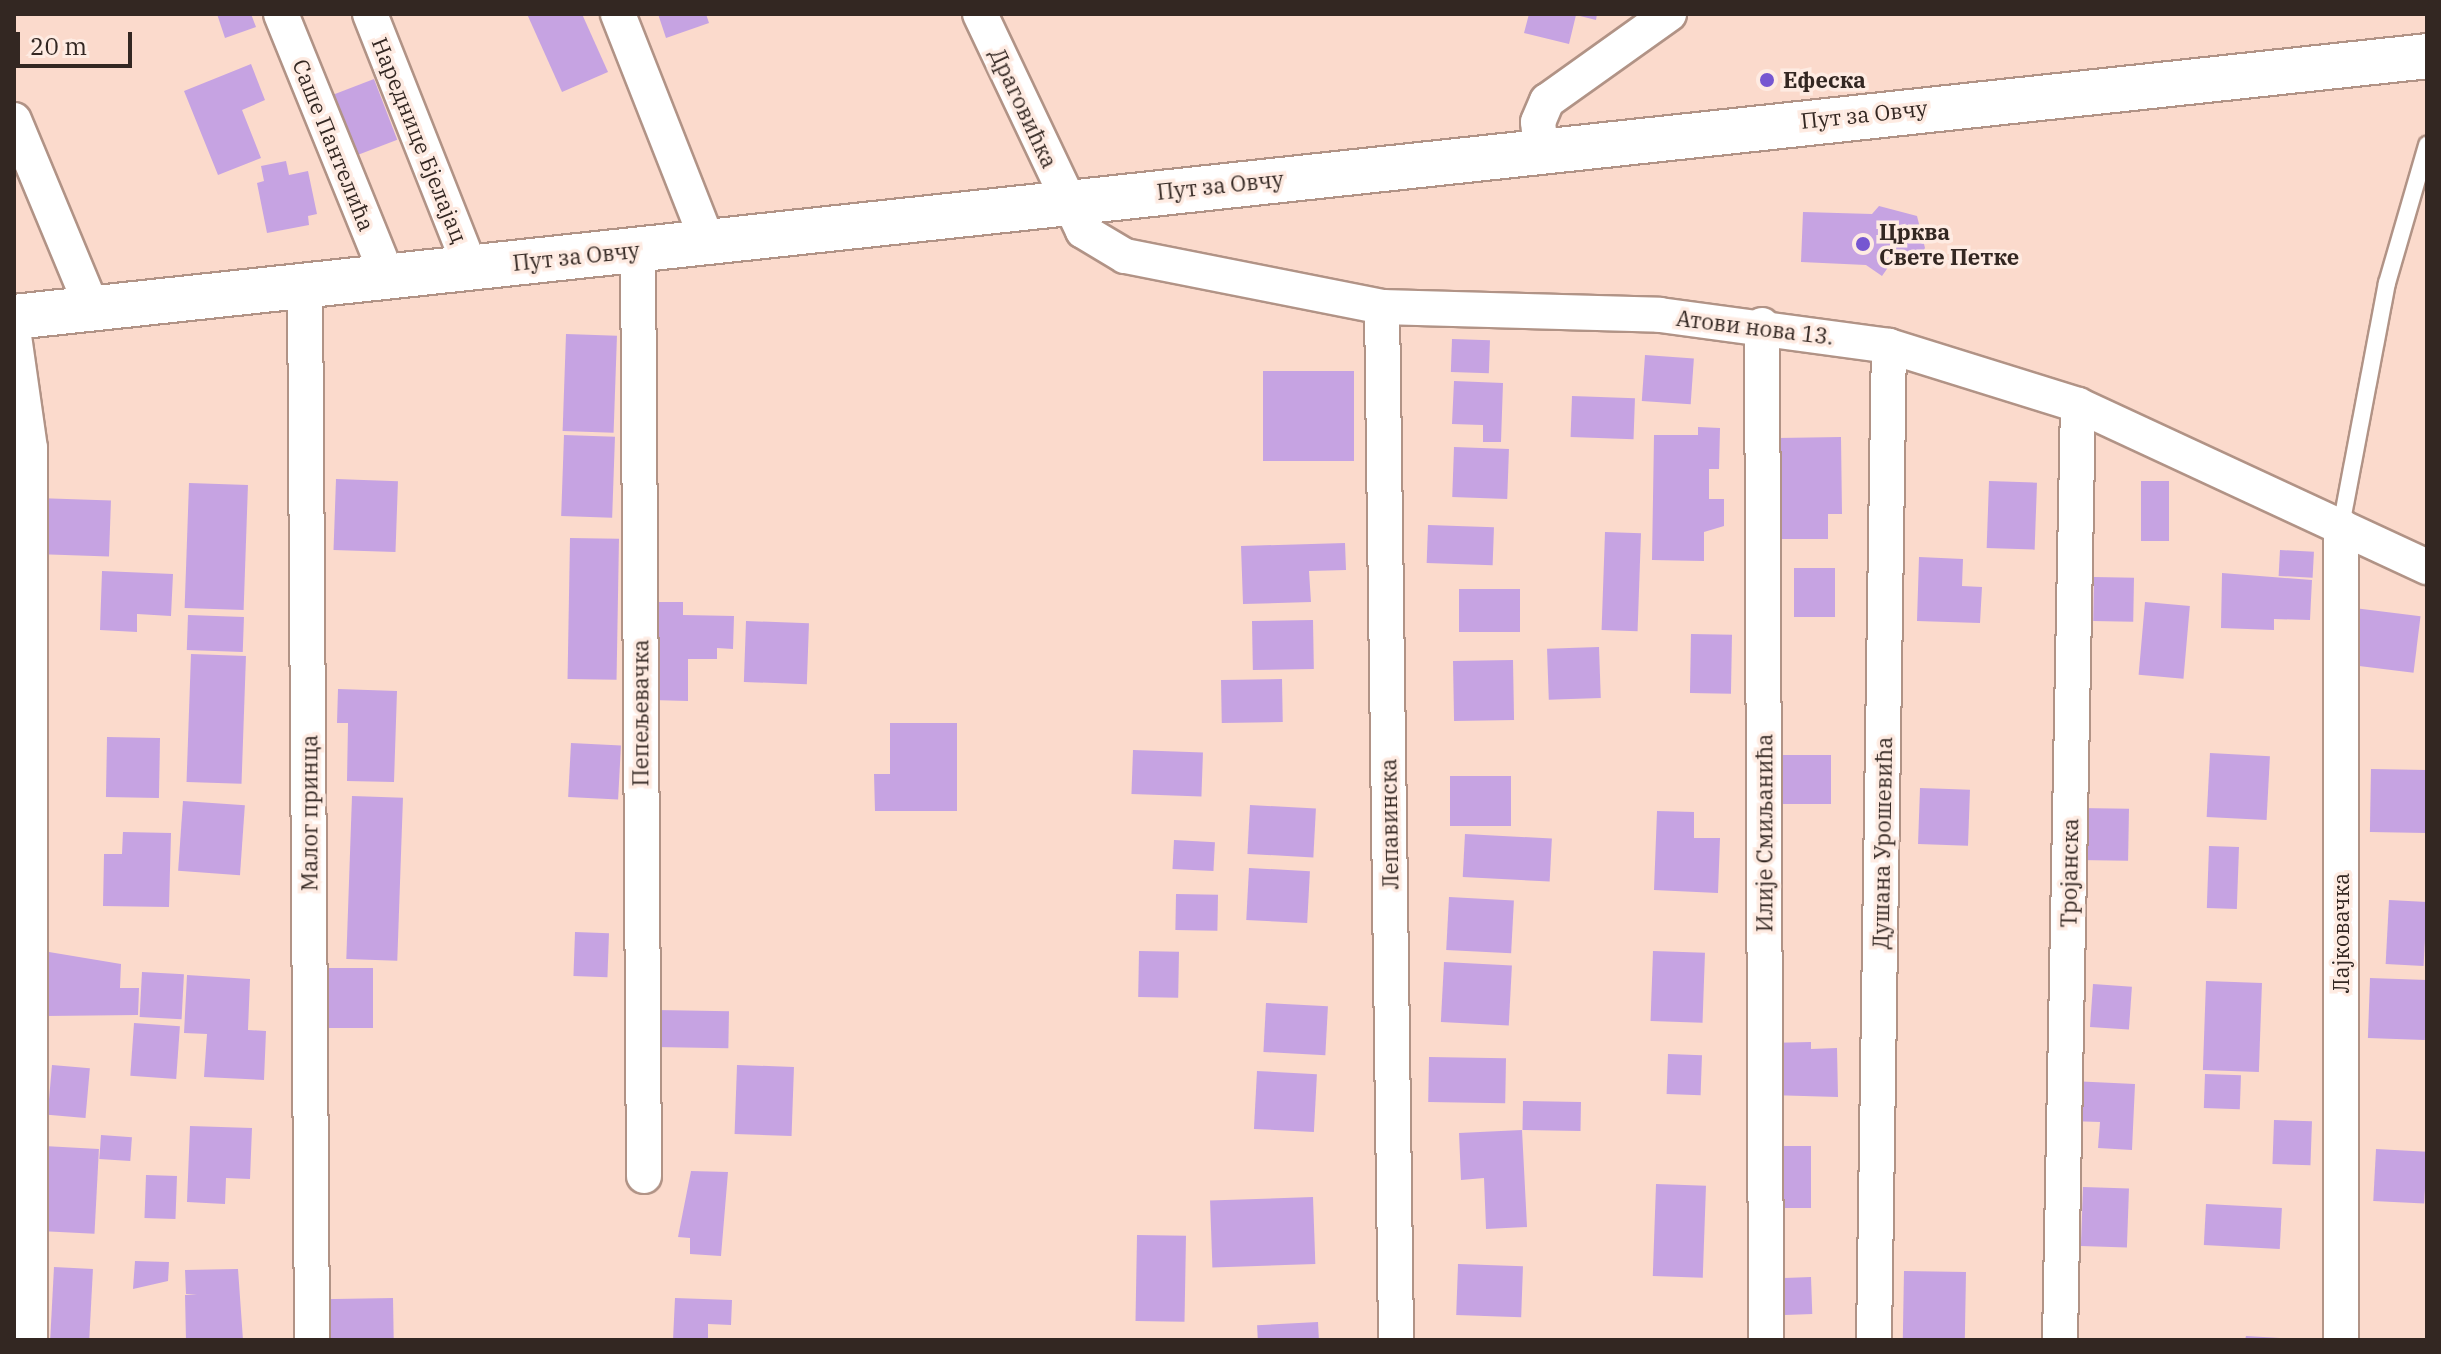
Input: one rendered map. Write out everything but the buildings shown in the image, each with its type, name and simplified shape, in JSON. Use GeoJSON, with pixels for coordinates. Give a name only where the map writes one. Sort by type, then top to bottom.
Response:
{"type":"FeatureCollection","features":[{"type":"Feature","properties":{"kind":"street","name":"Саше Пантелића"},"geometry":{"type":"LineString","coordinates":[[281,14],[388,277]]}},
{"type":"Feature","properties":{"kind":"street","name":"Нареднице Бјелајац"},"geometry":{"type":"LineString","coordinates":[[370,14],[470,267]]}},
{"type":"Feature","properties":{"kind":"street"},"geometry":{"type":"LineString","coordinates":[[618,14],[708,242]]}},
{"type":"Feature","properties":{"kind":"street","name":"Драговићка"},"geometry":{"type":"LineString","coordinates":[[980,14],[1068,202]]}},
{"type":"Feature","properties":{"kind":"street"},"geometry":{"type":"LineString","coordinates":[[1541,150],[1538,122],[1547,101],[1668,19]]}},
{"type":"Feature","properties":{"kind":"street","name":"Пут за Овчу"},"geometry":{"type":"LineString","coordinates":[[14,317],[2427,56]]}},
{"type":"Feature","properties":{"kind":"street"},"geometry":{"type":"LineString","coordinates":[[14,120],[92,307]]}},
{"type":"Feature","properties":{"kind":"street","name":"Атови нова 13."},"geometry":{"type":"LineString","coordinates":[[1068,202],[1083,231],[1125,256],[1382,307],[1762,325],[1889,346],[2078,405],[2427,567]]}},
{"type":"Feature","properties":{"kind":"street","name":"Пепељевачка"},"geometry":{"type":"LineString","coordinates":[[638,250],[644,1176]]}},
{"type":"Feature","properties":{"kind":"street","name":"Малог принца"},"geometry":{"type":"LineString","coordinates":[[305,285],[312,1340]]}},
{"type":"Feature","properties":{"kind":"street","name":"Лепавинска"},"geometry":{"type":"LineString","coordinates":[[1382,307],[1396,1340]]}},
{"type":"Feature","properties":{"kind":"street","name":"Илије Смиљанића"},"geometry":{"type":"LineString","coordinates":[[1762,325],[1766,1340]]}},
{"type":"Feature","properties":{"kind":"street"},"geometry":{"type":"LineString","coordinates":[[14,336],[30,448],[30,1340]]}},
{"type":"Feature","properties":{"kind":"street","name":"Душана Урошевића"},"geometry":{"type":"LineString","coordinates":[[1874,1340],[1889,346]]}},
{"type":"Feature","properties":{"kind":"street","name":"Тројанска"},"geometry":{"type":"LineString","coordinates":[[2060,1340],[2078,405]]}},
{"type":"Feature","properties":{"kind":"street","name":"Лајковачка"},"geometry":{"type":"LineString","coordinates":[[2341,526],[2341,1340]]}},
{"type":"Feature","properties":{"kind":"lane"},"geometry":{"type":"LineString","coordinates":[[2341,526],[2387,283],[2427,145]]}},
{"type":"Feature","properties":{"kind":"place","name":"Ефеска"},"geometry":{"type":"Point","coordinates":[1767,80]}},
{"type":"Feature","properties":{"kind":"place","name":"Црква Свете Петке"},"geometry":{"type":"Point","coordinates":[1863,244]}}]}
